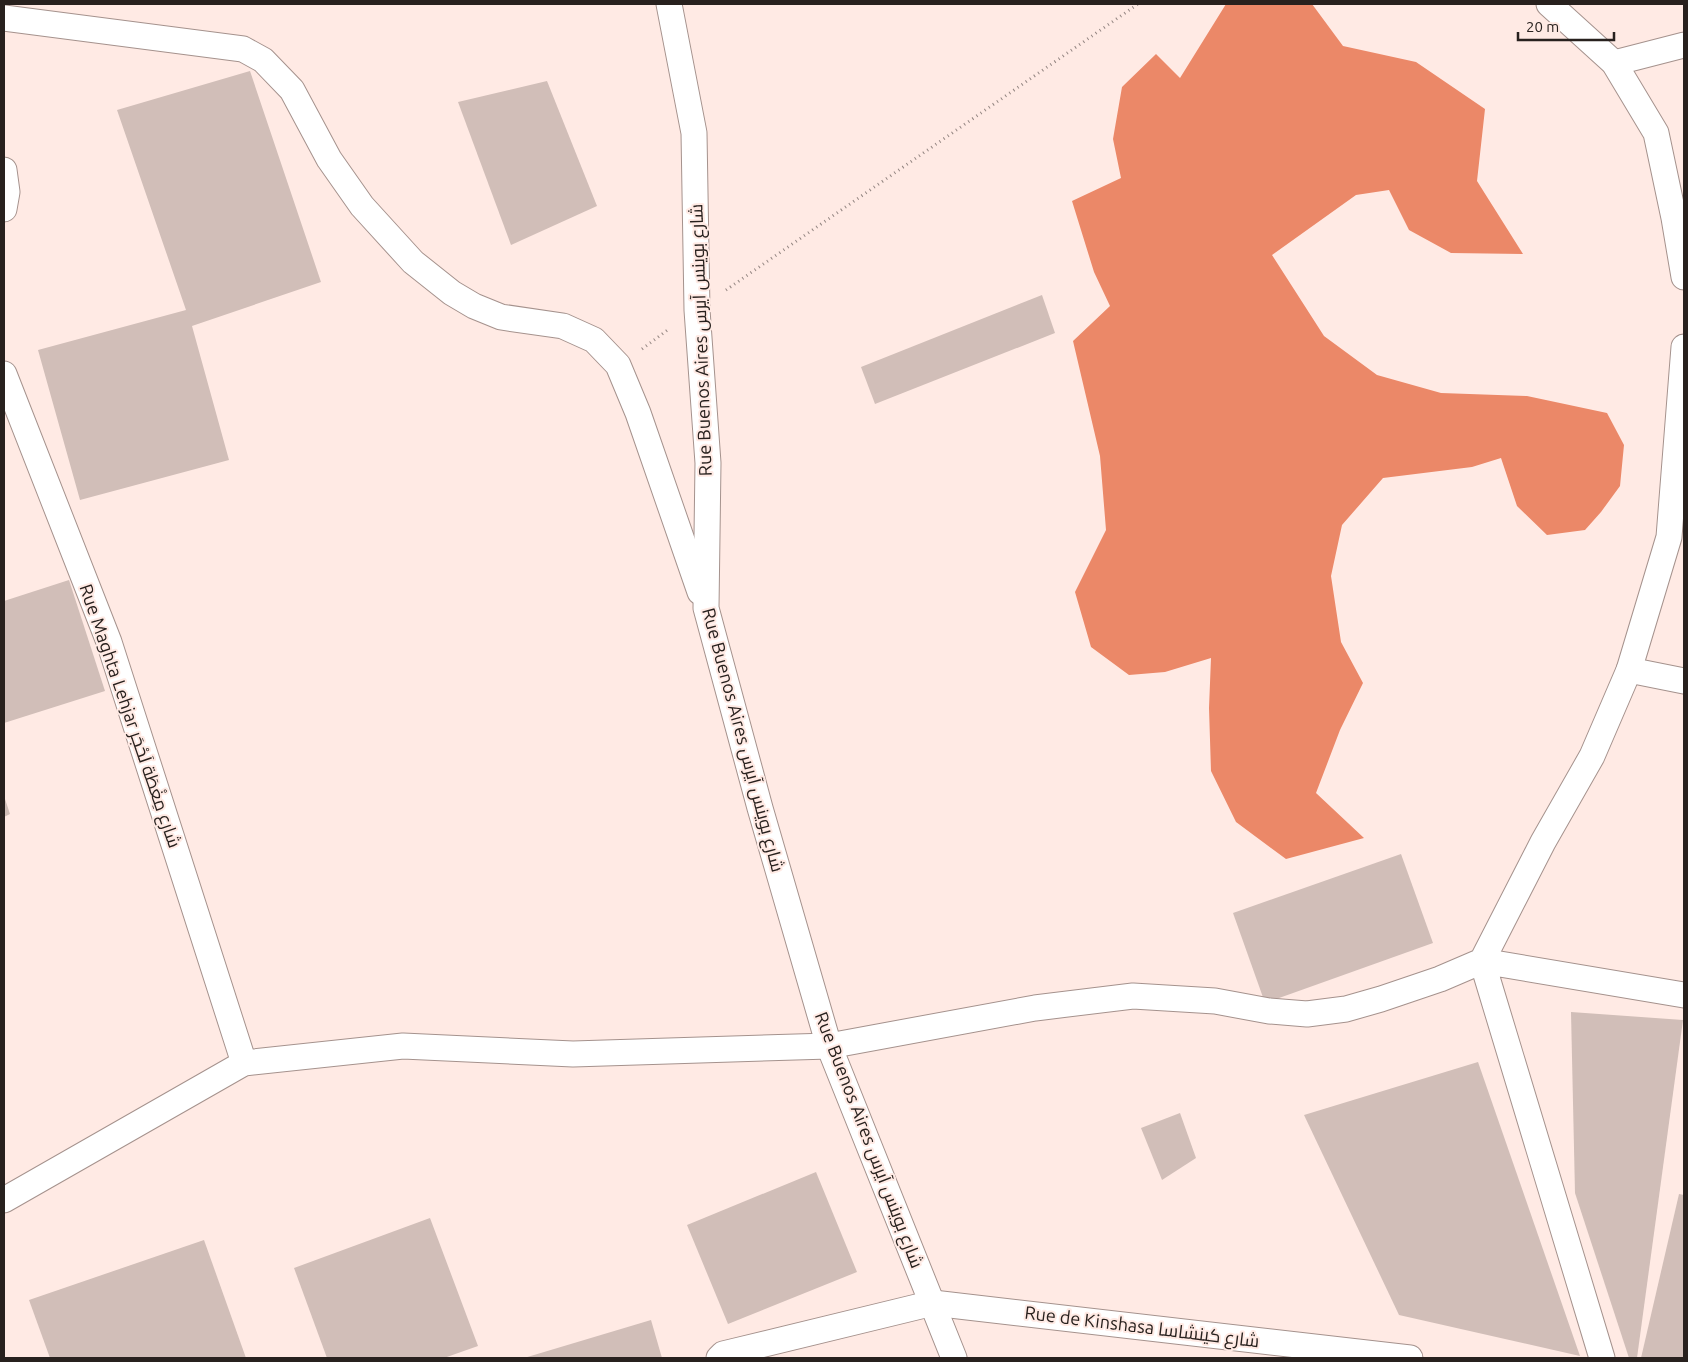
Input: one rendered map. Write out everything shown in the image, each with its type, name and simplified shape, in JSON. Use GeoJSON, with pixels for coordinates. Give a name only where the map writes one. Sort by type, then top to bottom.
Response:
{"type":"FeatureCollection","features":[{"type":"Feature","properties":{"kind":"street","name":"Rue Buenos Aires شارع بوينس آيرس"},"geometry":{"type":"LineString","coordinates":[[669,4],[694,133],[698,310],[708,463],[706,608],[760,808],[829,1046],[954,1358]]}},
{"type":"Feature","properties":{"kind":"street"},"geometry":{"type":"LineString","coordinates":[[1550,4],[1614,63],[1656,133],[1684,277]]}},
{"type":"Feature","properties":{"kind":"street"},"geometry":{"type":"LineString","coordinates":[[4,18],[243,49],[262,60],[292,90],[328,158],[362,206],[413,262],[452,293],[474,306],[501,317],[563,326],[594,340],[618,365],[638,413],[706,608]]}},
{"type":"Feature","properties":{"kind":"street"},"geometry":{"type":"LineString","coordinates":[[1614,63],[1684,45]]}},
{"type":"Feature","properties":{"kind":"street"},"geometry":{"type":"LineString","coordinates":[[4,170],[7,192],[4,209]]}},
{"type":"Feature","properties":{"kind":"street"},"geometry":{"type":"LineString","coordinates":[[1602,1358],[1482,961],[1543,842],[1592,756],[1629,670],[1677,539],[1684,346]]}},
{"type":"Feature","properties":{"kind":"street","name":"Rue Maghta Lehjar شارع مِغْطَة لَحْجَر"},"geometry":{"type":"LineString","coordinates":[[4,374],[109,642],[244,1063]]}},
{"type":"Feature","properties":{"kind":"street"},"geometry":{"type":"LineString","coordinates":[[1629,670],[1684,681]]}},
{"type":"Feature","properties":{"kind":"street"},"geometry":{"type":"LineString","coordinates":[[4,1200],[244,1063],[403,1046],[573,1054],[829,1046],[1035,1008],[1133,996],[1215,1001],[1269,1011],[1307,1014],[1346,1009],[1440,979],[1482,961],[1684,995]]}},
{"type":"Feature","properties":{"kind":"street"},"geometry":{"type":"LineString","coordinates":[[719,1358],[723,1354],[933,1303]]}},
{"type":"Feature","properties":{"kind":"street","name":"Rue de Kinshasa شارع كينشاسا"},"geometry":{"type":"LineString","coordinates":[[933,1303],[1410,1358]]}},
{"type":"Feature","properties":{"kind":"path"},"geometry":{"type":"LineString","coordinates":[[618,365],[1138,4]]}},
{"type":"Feature","properties":{"kind":"shaded area"},"geometry":{"type":"Polygon","coordinates":[[[1226,4],[1312,4],[1343,46],[1416,62],[1485,109],[1477,181],[1523,254],[1451,253],[1409,230],[1389,190],[1356,195],[1272,255],[1324,336],[1377,375],[1441,393],[1527,396],[1607,413],[1624,445],[1620,486],[1585,530],[1547,535],[1517,506],[1501,458],[1472,467],[1383,478],[1342,525],[1331,576],[1341,642],[1363,683],[1340,730],[1316,793],[1364,838],[1286,859],[1236,822],[1211,771],[1209,708],[1211,658],[1165,672],[1129,675],[1091,647],[1075,592],[1106,530],[1100,456],[1073,341],[1110,306],[1094,272],[1072,201],[1121,178],[1113,139],[1122,87],[1156,54],[1180,78],[1226,4]]]}},
{"type":"Feature","properties":{"kind":"building"},"geometry":{"type":"Polygon","coordinates":[[[250,71],[321,282],[192,326],[229,460],[80,500],[38,350],[186,310],[117,110],[250,71]]]}},
{"type":"Feature","properties":{"kind":"building"},"geometry":{"type":"Polygon","coordinates":[[[547,81],[597,206],[511,245],[458,102],[547,81]]]}},
{"type":"Feature","properties":{"kind":"building"},"geometry":{"type":"Polygon","coordinates":[[[1042,295],[1055,333],[875,404],[861,367],[1042,295]]]}},
{"type":"Feature","properties":{"kind":"building"},"geometry":{"type":"Polygon","coordinates":[[[69,580],[105,691],[4,723],[4,601],[69,580]]]}},
{"type":"Feature","properties":{"kind":"building"},"geometry":{"type":"Polygon","coordinates":[[[4,796],[10,814],[4,817],[4,796]]]}},
{"type":"Feature","properties":{"kind":"building"},"geometry":{"type":"Polygon","coordinates":[[[1401,854],[1433,943],[1265,1003],[1233,913],[1401,854]]]}},
{"type":"Feature","properties":{"kind":"building"},"geometry":{"type":"Polygon","coordinates":[[[1571,1012],[1683,1020],[1637,1358],[1629,1358],[1575,1193],[1571,1012]]]}},
{"type":"Feature","properties":{"kind":"building"},"geometry":{"type":"Polygon","coordinates":[[[1478,1062],[1580,1356],[1399,1315],[1304,1115],[1478,1062]]]}},
{"type":"Feature","properties":{"kind":"building"},"geometry":{"type":"Polygon","coordinates":[[[1180,1113],[1196,1158],[1162,1180],[1141,1128],[1180,1113]]]}},
{"type":"Feature","properties":{"kind":"building"},"geometry":{"type":"Polygon","coordinates":[[[816,1172],[857,1272],[728,1324],[687,1225],[816,1172]]]}},
{"type":"Feature","properties":{"kind":"building"},"geometry":{"type":"Polygon","coordinates":[[[1679,1194],[1684,1195],[1684,1358],[1641,1358],[1679,1194]]]}},
{"type":"Feature","properties":{"kind":"building"},"geometry":{"type":"Polygon","coordinates":[[[430,1218],[478,1346],[444,1358],[327,1358],[294,1268],[430,1218]]]}},
{"type":"Feature","properties":{"kind":"building"},"geometry":{"type":"Polygon","coordinates":[[[204,1240],[246,1358],[50,1358],[29,1300],[204,1240]]]}},
{"type":"Feature","properties":{"kind":"building"},"geometry":{"type":"Polygon","coordinates":[[[651,1320],[662,1358],[524,1358],[651,1320]]]}}]}
